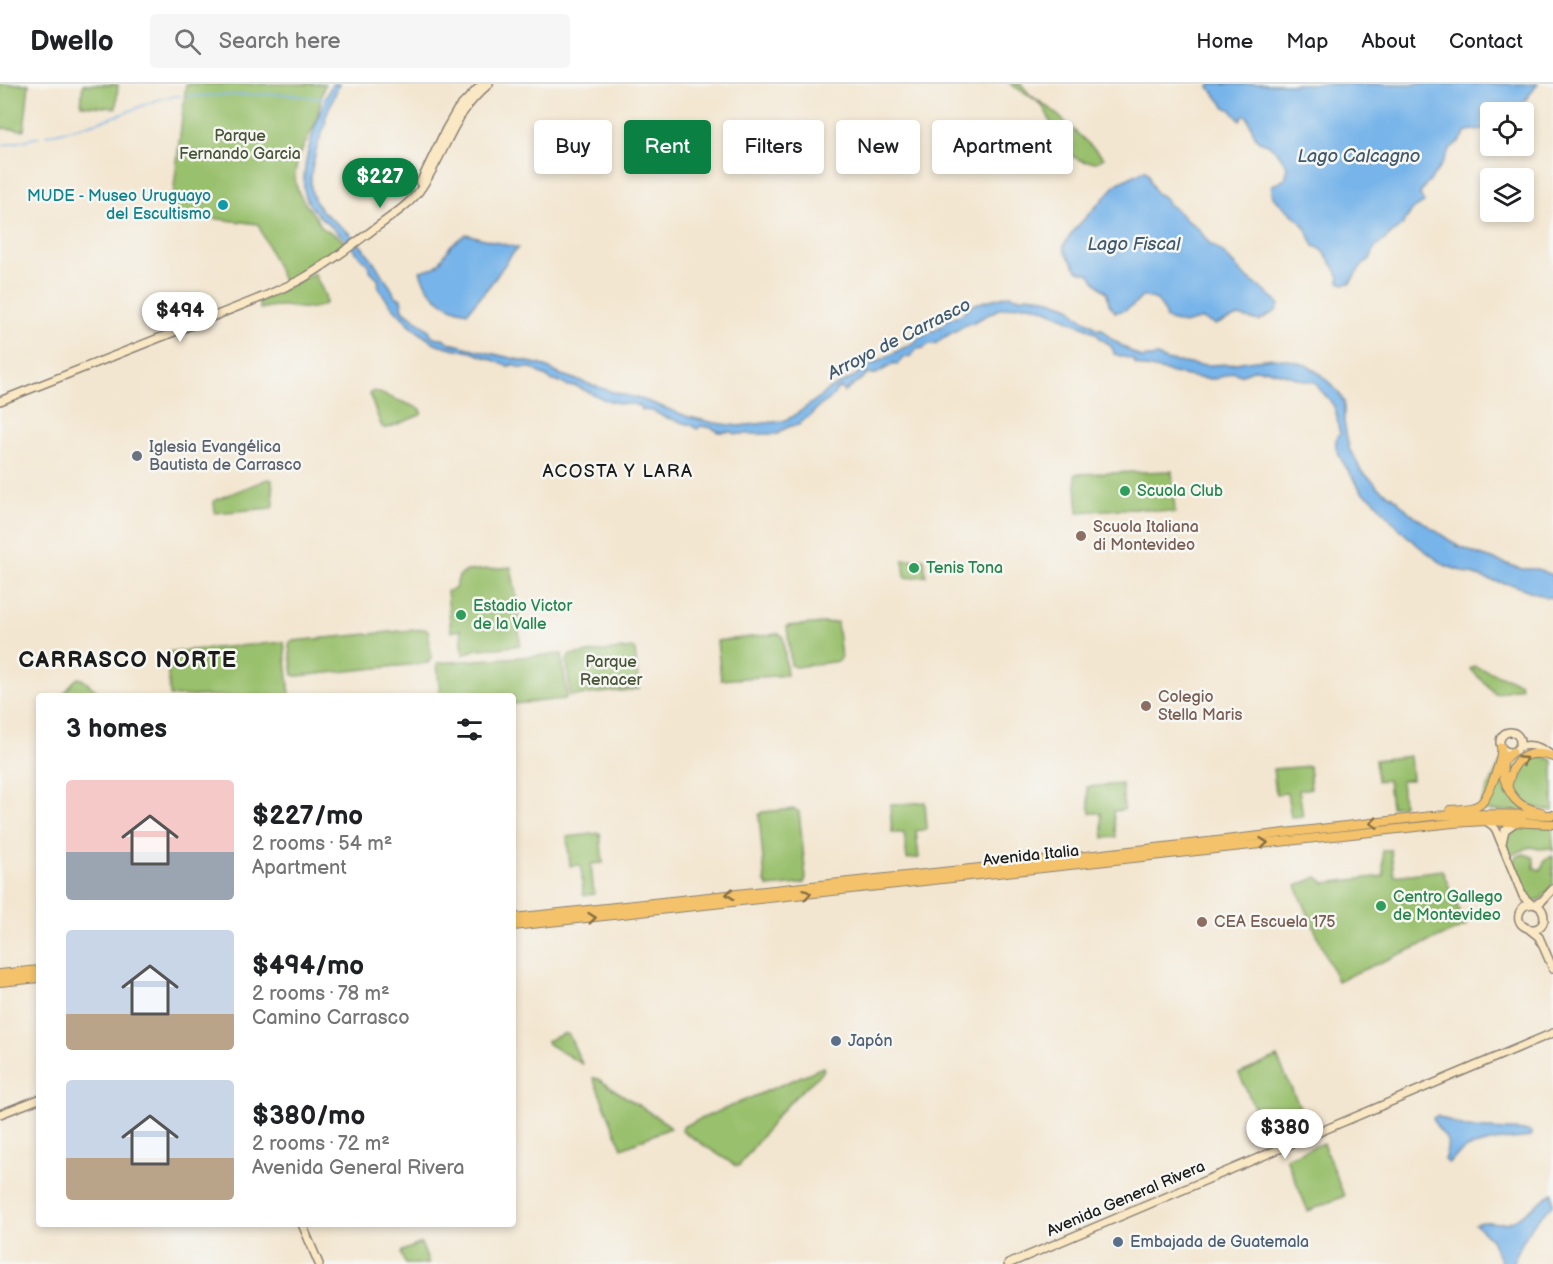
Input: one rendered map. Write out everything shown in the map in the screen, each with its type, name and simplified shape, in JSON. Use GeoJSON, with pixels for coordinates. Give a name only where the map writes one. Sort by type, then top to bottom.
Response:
{"type":"FeatureCollection","features":[{"type":"Feature","properties":{"kind":"main road"},"geometry":{"type":"LineString","coordinates":[[410,200],[457,110],[482,84]]}},
{"type":"Feature","properties":{"kind":"main road"},"geometry":{"type":"LineString","coordinates":[[0,401],[284,287],[319,268],[415,197],[427,180],[462,114],[489,84]]}},
{"type":"Feature","properties":{"kind":"main road"},"geometry":{"type":"LineString","coordinates":[[1432,816],[1438,812],[1472,808],[1481,804],[1502,754],[1500,739],[1504,733],[1514,732],[1520,738],[1539,745],[1553,756]]}},
{"type":"Feature","properties":{"kind":"main road"},"geometry":{"type":"LineString","coordinates":[[1519,747],[1520,738]]}},
{"type":"Feature","properties":{"kind":"main road"},"geometry":{"type":"LineString","coordinates":[[1550,815],[1527,809],[1513,798],[1503,771],[1503,764],[1512,752],[1527,745],[1533,745],[1553,756]]}},
{"type":"Feature","properties":{"kind":"main road"},"geometry":{"type":"LineString","coordinates":[[1501,747],[1512,752]]}},
{"type":"Feature","properties":{"kind":"main road"},"geometry":{"type":"LineString","coordinates":[[1508,786],[1512,768],[1522,758],[1536,754],[1553,756]]}},
{"type":"Feature","properties":{"kind":"main road","name":"Avenida Italia"},"geometry":{"type":"LineString","coordinates":[[516,918],[1008,865],[1432,816],[1550,815]]}},
{"type":"Feature","properties":{"kind":"main road"},"geometry":{"type":"LineString","coordinates":[[1486,821],[1496,830],[1523,896],[1519,914],[1520,922],[1539,937],[1553,969]]}},
{"type":"Feature","properties":{"kind":"main road","name":"Avenida Italia"},"geometry":{"type":"LineString","coordinates":[[516,926],[1453,823],[1486,821],[1553,824]]}},
{"type":"Feature","properties":{"kind":"main road"},"geometry":{"type":"LineString","coordinates":[[1496,830],[1505,830],[1516,822]]}},
{"type":"Feature","properties":{"kind":"main road"},"geometry":{"type":"LineString","coordinates":[[1502,843],[1505,830]]}},
{"type":"Feature","properties":{"kind":"main road"},"geometry":{"type":"LineString","coordinates":[[1522,908],[1542,901],[1553,889]]}},
{"type":"Feature","properties":{"kind":"main road"},"geometry":{"type":"LineString","coordinates":[[1553,894],[1547,903],[1543,922],[1544,938],[1553,960]]}},
{"type":"Feature","properties":{"kind":"main road"},"geometry":{"type":"LineString","coordinates":[[1523,896],[1544,913]]}},
{"type":"Feature","properties":{"kind":"main road"},"geometry":{"type":"LineString","coordinates":[[1529,929],[1539,927],[1543,922]]}},
{"type":"Feature","properties":{"kind":"main road"},"geometry":{"type":"LineString","coordinates":[[0,974],[36,970]]}},
{"type":"Feature","properties":{"kind":"main road"},"geometry":{"type":"LineString","coordinates":[[0,982],[36,978]]}},
{"type":"Feature","properties":{"kind":"main road","name":"Avenida General Rivera"},"geometry":{"type":"LineString","coordinates":[[1008,1264],[1553,1033]]}},
{"type":"Feature","properties":{"kind":"main road"},"geometry":{"type":"LineString","coordinates":[[0,1114],[36,1100]]}},
{"type":"Feature","properties":{"kind":"main road"},"geometry":{"type":"LineString","coordinates":[[303,1227],[319,1264]]}},
{"type":"Feature","properties":{"kind":"green space"},"geometry":{"type":"Polygon","coordinates":[[[0,84],[29,84],[24,130],[0,128],[0,84]]]}},
{"type":"Feature","properties":{"kind":"green space"},"geometry":{"type":"Polygon","coordinates":[[[83,84],[118,85],[116,108],[81,105],[83,84]]]}},
{"type":"Feature","properties":{"kind":"green space","name":"Parque Fernando Garcia"},"geometry":{"type":"Polygon","coordinates":[[[186,84],[325,84],[316,121],[297,162],[295,179],[302,199],[322,228],[338,236],[345,243],[313,267],[284,283],[258,224],[171,213],[186,84]]]}},
{"type":"Feature","properties":{"kind":"green space"},"geometry":{"type":"Polygon","coordinates":[[[1010,84],[1021,84],[1031,96],[1050,108],[1063,120],[1049,120],[1045,109],[1010,84]]]}},
{"type":"Feature","properties":{"kind":"green space"},"geometry":{"type":"Polygon","coordinates":[[[1073,129],[1104,158],[1091,162],[1073,157],[1073,129]]]}},
{"type":"Feature","properties":{"kind":"green space"},"geometry":{"type":"Polygon","coordinates":[[[314,273],[325,295],[326,303],[315,308],[280,306],[260,309],[259,302],[314,273]]]}},
{"type":"Feature","properties":{"kind":"green space"},"geometry":{"type":"Polygon","coordinates":[[[374,391],[421,409],[422,413],[384,428],[370,396],[370,393],[374,391]]]}},
{"type":"Feature","properties":{"kind":"green space","name":"Scuola Club"},"geometry":{"type":"Polygon","coordinates":[[[1172,471],[1175,513],[1136,508],[1078,512],[1075,474],[1172,471]]]}},
{"type":"Feature","properties":{"kind":"green space"},"geometry":{"type":"Polygon","coordinates":[[[268,479],[272,480],[274,505],[272,508],[215,513],[215,500],[268,479]]]}},
{"type":"Feature","properties":{"kind":"green space","name":"Tenis Tona"},"geometry":{"type":"Polygon","coordinates":[[[924,558],[926,576],[905,578],[903,560],[924,558]]]}},
{"type":"Feature","properties":{"kind":"green space"},"geometry":{"type":"Polygon","coordinates":[[[511,567],[518,605],[520,645],[476,649],[463,655],[461,630],[451,632],[447,591],[455,589],[459,576],[467,571],[511,567]]]}},
{"type":"Feature","properties":{"kind":"green space"},"geometry":{"type":"Polygon","coordinates":[[[837,622],[841,658],[839,661],[795,667],[791,665],[787,626],[837,622]]]}},
{"type":"Feature","properties":{"kind":"green space"},"geometry":{"type":"Polygon","coordinates":[[[428,630],[429,634],[431,659],[428,663],[293,675],[289,646],[292,641],[428,630]]]}},
{"type":"Feature","properties":{"kind":"green space"},"geometry":{"type":"Polygon","coordinates":[[[780,634],[783,637],[787,675],[721,680],[717,641],[780,634]]]}},
{"type":"Feature","properties":{"kind":"green space"},"geometry":{"type":"Polygon","coordinates":[[[284,642],[290,693],[170,693],[166,654],[284,642]]]}},
{"type":"Feature","properties":{"kind":"green space","name":"Parque Renacer"},"geometry":{"type":"Polygon","coordinates":[[[633,648],[639,689],[570,696],[567,661],[569,655],[633,648]]]}},
{"type":"Feature","properties":{"kind":"green space"},"geometry":{"type":"Polygon","coordinates":[[[562,654],[567,695],[565,699],[516,704],[516,693],[440,693],[437,663],[562,654]]]}},
{"type":"Feature","properties":{"kind":"green space"},"geometry":{"type":"Polygon","coordinates":[[[1474,666],[1520,683],[1521,687],[1495,694],[1470,669],[1474,666]]]}},
{"type":"Feature","properties":{"kind":"green space"},"geometry":{"type":"Polygon","coordinates":[[[78,678],[82,679],[99,693],[64,693],[78,678]]]}},
{"type":"Feature","properties":{"kind":"green space"},"geometry":{"type":"Polygon","coordinates":[[[1531,755],[1553,761],[1553,811],[1528,805],[1513,790],[1512,772],[1531,755]]]}},
{"type":"Feature","properties":{"kind":"green space"},"geometry":{"type":"Polygon","coordinates":[[[1410,756],[1412,780],[1401,780],[1403,805],[1391,807],[1388,780],[1377,781],[1375,760],[1410,756]]]}},
{"type":"Feature","properties":{"kind":"green space"},"geometry":{"type":"Polygon","coordinates":[[[1503,757],[1508,790],[1529,811],[1477,811],[1474,809],[1479,807],[1503,757]]]}},
{"type":"Feature","properties":{"kind":"green space"},"geometry":{"type":"Polygon","coordinates":[[[1309,766],[1311,788],[1299,790],[1303,816],[1291,817],[1287,793],[1276,794],[1273,769],[1309,766]]]}},
{"type":"Feature","properties":{"kind":"green space"},"geometry":{"type":"Polygon","coordinates":[[[1122,784],[1124,810],[1113,811],[1116,837],[1104,838],[1101,813],[1090,813],[1087,787],[1122,784]]]}},
{"type":"Feature","properties":{"kind":"green space"},"geometry":{"type":"Polygon","coordinates":[[[925,802],[927,829],[916,831],[919,858],[907,859],[904,833],[892,833],[890,805],[925,802]]]}},
{"type":"Feature","properties":{"kind":"green space"},"geometry":{"type":"Polygon","coordinates":[[[795,809],[799,812],[806,878],[804,883],[800,884],[768,887],[765,882],[759,815],[762,812],[795,809]]]}},
{"type":"Feature","properties":{"kind":"green space"},"geometry":{"type":"Polygon","coordinates":[[[1516,826],[1553,827],[1553,852],[1551,848],[1530,847],[1514,854],[1509,853],[1505,844],[1506,832],[1516,826]]]}},
{"type":"Feature","properties":{"kind":"green space"},"geometry":{"type":"Polygon","coordinates":[[[600,833],[603,863],[591,864],[594,894],[583,895],[581,865],[570,866],[567,837],[600,833]]]}},
{"type":"Feature","properties":{"kind":"green space","name":"Centro Gallego de Montevideo"},"geometry":{"type":"Polygon","coordinates":[[[1382,850],[1391,850],[1394,876],[1442,870],[1466,926],[1337,981],[1296,886],[1318,877],[1324,883],[1384,876],[1382,850]]]}},
{"type":"Feature","properties":{"kind":"green space"},"geometry":{"type":"Polygon","coordinates":[[[1524,854],[1533,857],[1534,868],[1541,870],[1545,859],[1553,856],[1553,885],[1541,899],[1532,901],[1526,895],[1513,864],[1515,858],[1524,854]]]}},
{"type":"Feature","properties":{"kind":"green space"},"geometry":{"type":"Polygon","coordinates":[[[565,1033],[569,1035],[582,1064],[548,1044],[547,1041],[565,1033]]]}},
{"type":"Feature","properties":{"kind":"green space"},"geometry":{"type":"Polygon","coordinates":[[[1277,1057],[1303,1114],[1265,1131],[1239,1074],[1277,1057]]]}},
{"type":"Feature","properties":{"kind":"green space"},"geometry":{"type":"Polygon","coordinates":[[[823,1067],[822,1073],[778,1115],[739,1166],[682,1131],[684,1126],[823,1067]]]}},
{"type":"Feature","properties":{"kind":"green space"},"geometry":{"type":"Polygon","coordinates":[[[593,1078],[669,1125],[670,1128],[622,1148],[593,1078]]]}},
{"type":"Feature","properties":{"kind":"green space"},"geometry":{"type":"Polygon","coordinates":[[[1323,1143],[1344,1196],[1308,1211],[1286,1158],[1323,1143]]]}},
{"type":"Feature","properties":{"kind":"green space"},"geometry":{"type":"Polygon","coordinates":[[[421,1243],[429,1264],[405,1264],[402,1251],[421,1243]]]}},
{"type":"Feature","properties":{"kind":"water"},"geometry":{"type":"Polygon","coordinates":[[[332,84],[339,84],[325,119],[326,124],[314,160],[311,180],[313,196],[324,213],[351,235],[368,254],[394,295],[401,299],[403,310],[429,330],[432,336],[443,338],[450,343],[542,365],[559,374],[644,400],[689,417],[738,426],[783,421],[792,417],[827,390],[915,342],[921,336],[940,327],[947,320],[964,313],[967,308],[975,304],[1009,295],[1021,298],[1027,296],[1045,298],[1070,307],[1079,317],[1096,329],[1102,329],[1110,338],[1141,358],[1157,356],[1166,360],[1210,365],[1274,358],[1306,365],[1322,375],[1339,393],[1344,402],[1344,422],[1349,449],[1361,471],[1378,488],[1394,497],[1409,512],[1458,546],[1522,569],[1537,569],[1553,575],[1553,598],[1446,566],[1399,529],[1374,500],[1362,492],[1342,461],[1336,448],[1336,440],[1340,433],[1335,408],[1315,382],[1266,369],[1256,369],[1240,375],[1233,372],[1206,379],[1143,367],[1135,364],[1134,360],[1114,354],[1113,349],[1097,334],[1039,307],[1021,305],[999,309],[967,324],[935,344],[917,349],[897,365],[895,363],[876,374],[868,374],[844,392],[842,388],[837,389],[830,399],[799,425],[788,427],[778,434],[736,434],[719,432],[701,426],[697,429],[653,411],[642,410],[633,404],[622,404],[603,399],[576,386],[567,386],[553,381],[532,368],[521,368],[512,364],[510,367],[471,352],[435,343],[412,327],[396,311],[383,295],[378,279],[369,269],[368,264],[307,200],[304,189],[306,159],[321,109],[332,84]]]}},
{"type":"Feature","properties":{"kind":"water","name":"Lago Calcagno"},"geometry":{"type":"Polygon","coordinates":[[[1211,84],[1538,84],[1524,102],[1480,102],[1480,129],[1467,131],[1461,140],[1450,149],[1420,194],[1424,203],[1412,210],[1403,224],[1375,248],[1370,259],[1359,269],[1350,283],[1344,284],[1339,282],[1334,267],[1321,249],[1314,246],[1300,221],[1273,197],[1272,185],[1286,177],[1287,166],[1278,153],[1255,136],[1247,116],[1244,115],[1240,121],[1209,87],[1211,84]]]}},
{"type":"Feature","properties":{"kind":"water","name":"Lago Fiscal"},"geometry":{"type":"Polygon","coordinates":[[[1145,170],[1149,174],[1156,193],[1165,198],[1169,205],[1197,227],[1209,243],[1222,252],[1244,275],[1276,300],[1279,305],[1276,311],[1259,321],[1238,316],[1215,325],[1202,319],[1184,324],[1166,319],[1157,300],[1143,296],[1127,309],[1115,312],[1109,304],[1107,293],[1090,274],[1078,271],[1065,252],[1064,245],[1074,230],[1118,183],[1145,170]]]}},
{"type":"Feature","properties":{"kind":"water"},"geometry":{"type":"Polygon","coordinates":[[[466,234],[518,248],[468,312],[444,304],[438,299],[427,286],[420,271],[435,267],[451,245],[466,234]]]}},
{"type":"Feature","properties":{"kind":"water"},"geometry":{"type":"Polygon","coordinates":[[[1437,1116],[1467,1128],[1532,1133],[1531,1137],[1494,1141],[1466,1148],[1448,1163],[1444,1160],[1447,1151],[1446,1140],[1433,1118],[1437,1116]]]}},
{"type":"Feature","properties":{"kind":"water"},"geometry":{"type":"Polygon","coordinates":[[[1553,1193],[1553,1205],[1533,1224],[1512,1264],[1502,1264],[1490,1238],[1475,1224],[1509,1222],[1553,1193]]]}},
{"type":"Feature","properties":{"kind":"waterway"},"geometry":{"type":"LineString","coordinates":[[186,96],[286,94],[326,99]]}},
{"type":"Feature","properties":{"kind":"waterway"},"geometry":{"type":"LineString","coordinates":[[46,135],[103,120],[158,100],[180,96]]}},
{"type":"Feature","properties":{"kind":"waterway"},"geometry":{"type":"LineString","coordinates":[[0,146],[39,137]]}},
{"type":"Feature","properties":{"kind":"place","name":"MUDE - Museo Uruguayo del Escultismo"},"geometry":{"type":"Point","coordinates":[223,205]}},
{"type":"Feature","properties":{"kind":"place","name":"Iglesia Evangélica Bautista de Carrasco"},"geometry":{"type":"Point","coordinates":[137,456]}},
{"type":"Feature","properties":{"kind":"place","name":"Scuola Club"},"geometry":{"type":"Point","coordinates":[1125,491]}},
{"type":"Feature","properties":{"kind":"place","name":"Scuola Italiana di Montevideo"},"geometry":{"type":"Point","coordinates":[1081,536]}},
{"type":"Feature","properties":{"kind":"place","name":"Tenis Tona"},"geometry":{"type":"Point","coordinates":[914,568]}},
{"type":"Feature","properties":{"kind":"place","name":"Estadio Victor de la Valle"},"geometry":{"type":"Point","coordinates":[461,615]}},
{"type":"Feature","properties":{"kind":"place","name":"Colegio Stella Maris"},"geometry":{"type":"Point","coordinates":[1146,706]}},
{"type":"Feature","properties":{"kind":"place","name":"Centro Gallego de Montevideo"},"geometry":{"type":"Point","coordinates":[1381,906]}},
{"type":"Feature","properties":{"kind":"place","name":"CEA Escuela 175"},"geometry":{"type":"Point","coordinates":[1202,922]}},
{"type":"Feature","properties":{"kind":"place","name":"Japón"},"geometry":{"type":"Point","coordinates":[836,1041]}},
{"type":"Feature","properties":{"kind":"place","name":"Embajada de Guatemala"},"geometry":{"type":"Point","coordinates":[1118,1242]}},
{"type":"Feature","properties":{"kind":"district","name":"ACOSTA Y LARA"},"geometry":{"type":"Point","coordinates":[618,471]}},
{"type":"Feature","properties":{"kind":"district","name":"CARRASCO NORTE"},"geometry":{"type":"Point","coordinates":[128,660]}},
{"type":"Feature","properties":{"kind":"water label","name":"Arroyo de Carrasco"},"geometry":{"type":"Point","coordinates":[899,339]}}]}
